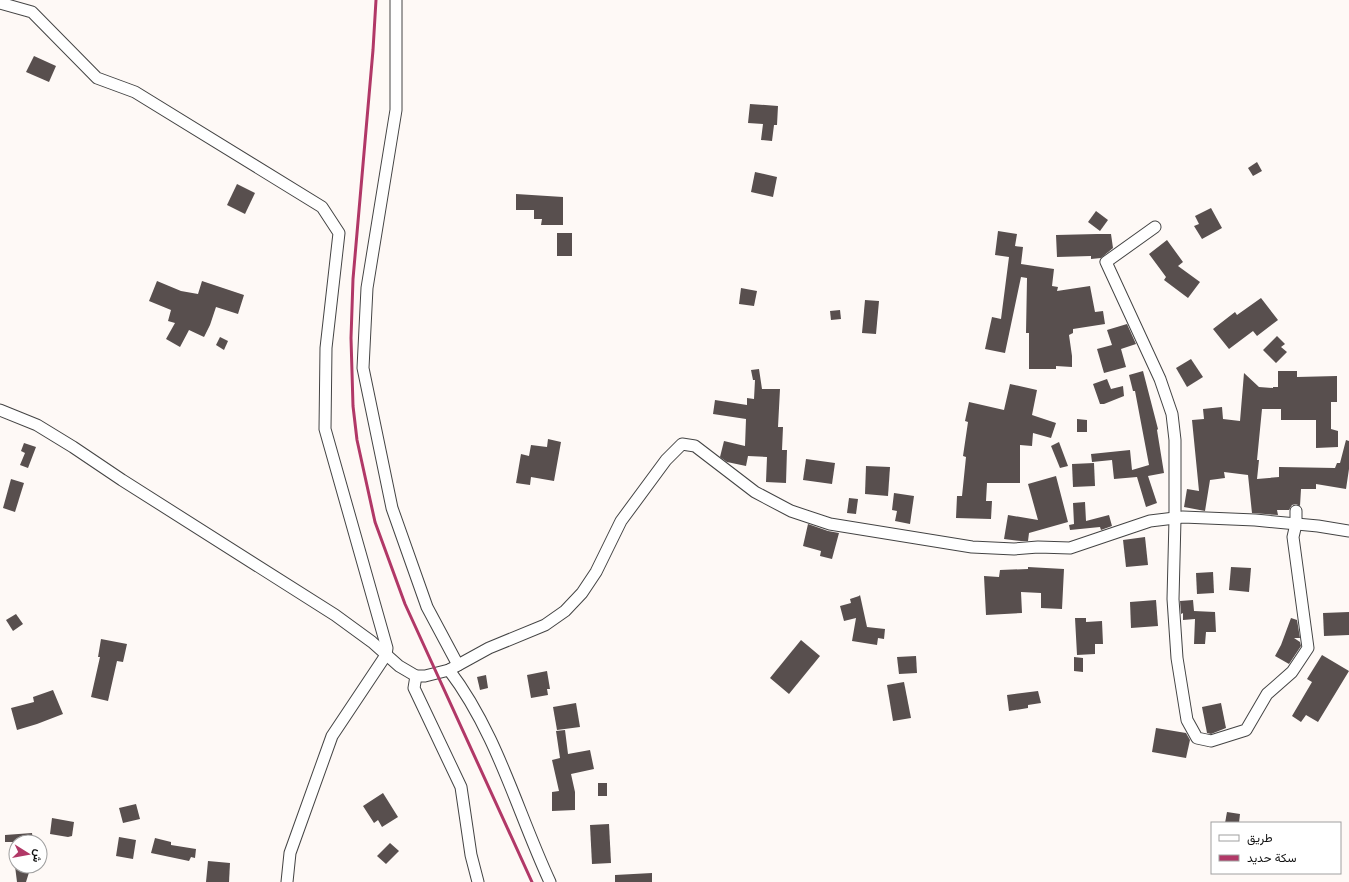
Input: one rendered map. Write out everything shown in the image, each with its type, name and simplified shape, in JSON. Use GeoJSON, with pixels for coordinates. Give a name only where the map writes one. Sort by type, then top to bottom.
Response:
{"type":"FeatureCollection","features":[{"type":"Feature","properties":{"kind":"street"},"geometry":{"type":"LineString","coordinates":[[396,0],[396,110],[367,288],[363,368],[392,508],[427,607],[459,683],[487,732],[500,759],[536,852],[550,882]]}},
{"type":"Feature","properties":{"kind":"street"},"geometry":{"type":"LineString","coordinates":[[0,3],[32,12],[97,78],[135,92],[322,207],[339,233],[326,348],[325,429],[388,648],[386,655],[332,736],[290,852],[287,882]]}},
{"type":"Feature","properties":{"kind":"street"},"geometry":{"type":"LineString","coordinates":[[1155,227],[1106,262],[1160,379],[1172,414],[1175,440],[1175,518],[1172,599],[1177,658],[1187,720],[1197,738],[1211,741],[1246,730],[1267,694],[1292,672],[1308,648],[1293,537],[1296,524],[1296,511]]}},
{"type":"Feature","properties":{"kind":"street"},"geometry":{"type":"LineString","coordinates":[[0,410],[37,425],[73,447],[128,484],[335,615],[372,642],[398,666],[416,676],[424,676],[453,667],[489,648],[545,625],[565,611],[582,593],[596,572],[622,521],[666,460],[682,444],[695,446],[755,492],[790,511],[830,524],[972,547],[1014,549],[1038,547],[1070,548],[1150,521],[1183,517],[1255,520],[1349,531]]}},
{"type":"Feature","properties":{"kind":"street"},"geometry":{"type":"LineString","coordinates":[[416,676],[414,688],[461,787],[470,855],[478,882]]}},
{"type":"Feature","properties":{"kind":"building"},"geometry":{"type":"Polygon","coordinates":[[[34,56],[56,66],[49,82],[26,72],[34,56]]]}},
{"type":"Feature","properties":{"kind":"building"},"geometry":{"type":"Polygon","coordinates":[[[750,104],[778,106],[777,125],[774,125],[772,141],[761,140],[763,124],[748,123],[750,104]]]}},
{"type":"Feature","properties":{"kind":"building"},"geometry":{"type":"Polygon","coordinates":[[[1257,162],[1262,171],[1253,176],[1248,168],[1257,162]]]}},
{"type":"Feature","properties":{"kind":"building"},"geometry":{"type":"Polygon","coordinates":[[[755,172],[777,177],[773,197],[751,192],[755,172]]]}},
{"type":"Feature","properties":{"kind":"building"},"geometry":{"type":"Polygon","coordinates":[[[237,184],[255,193],[245,214],[227,205],[237,184]]]}},
{"type":"Feature","properties":{"kind":"building"},"geometry":{"type":"Polygon","coordinates":[[[516,194],[563,197],[563,225],[541,225],[542,219],[534,219],[534,210],[516,210],[516,194]]]}},
{"type":"Feature","properties":{"kind":"building"},"geometry":{"type":"Polygon","coordinates":[[[1211,208],[1222,228],[1202,239],[1194,226],[1199,224],[1195,216],[1211,208]]]}},
{"type":"Feature","properties":{"kind":"building"},"geometry":{"type":"Polygon","coordinates":[[[1096,211],[1108,220],[1100,231],[1088,222],[1096,211]]]}},
{"type":"Feature","properties":{"kind":"building"},"geometry":{"type":"Polygon","coordinates":[[[998,231],[1017,234],[1015,246],[1023,247],[1021,264],[1054,269],[1052,286],[1058,287],[1057,291],[1090,286],[1095,312],[1103,311],[1105,324],[1073,329],[1073,333],[1069,335],[1072,367],[1056,366],[1056,369],[1029,369],[1029,333],[1026,333],[1027,278],[1021,277],[1005,353],[985,349],[992,317],[1001,319],[1009,257],[995,255],[998,231]]]}},
{"type":"Feature","properties":{"kind":"building"},"geometry":{"type":"Polygon","coordinates":[[[557,233],[572,233],[572,256],[557,256],[557,233]]]}},
{"type":"Feature","properties":{"kind":"building"},"geometry":{"type":"Polygon","coordinates":[[[1111,234],[1113,248],[1101,258],[1091,259],[1091,256],[1057,257],[1056,235],[1111,234]]]}},
{"type":"Feature","properties":{"kind":"building"},"geometry":{"type":"Polygon","coordinates":[[[1167,240],[1183,262],[1178,266],[1200,282],[1188,298],[1164,280],[1166,277],[1149,254],[1167,240]]]}},
{"type":"Feature","properties":{"kind":"building"},"geometry":{"type":"Polygon","coordinates":[[[157,281],[181,291],[198,294],[202,281],[244,295],[238,314],[216,307],[204,337],[189,330],[180,347],[166,339],[175,323],[168,321],[171,310],[149,301],[157,281]]]}},
{"type":"Feature","properties":{"kind":"building"},"geometry":{"type":"Polygon","coordinates":[[[741,288],[757,291],[754,306],[739,304],[741,288]]]}},
{"type":"Feature","properties":{"kind":"building"},"geometry":{"type":"Polygon","coordinates":[[[1261,298],[1278,320],[1257,336],[1253,331],[1229,349],[1213,329],[1235,312],[1237,315],[1261,298]]]}},
{"type":"Feature","properties":{"kind":"building"},"geometry":{"type":"Polygon","coordinates":[[[865,300],[879,301],[876,334],[862,333],[865,300]]]}},
{"type":"Feature","properties":{"kind":"building"},"geometry":{"type":"Polygon","coordinates":[[[840,310],[841,319],[831,320],[830,311],[840,310]]]}},
{"type":"Feature","properties":{"kind":"building"},"geometry":{"type":"Polygon","coordinates":[[[1127,324],[1136,344],[1121,349],[1126,367],[1104,373],[1097,349],[1112,345],[1107,330],[1127,324]]]}},
{"type":"Feature","properties":{"kind":"building"},"geometry":{"type":"Polygon","coordinates":[[[1277,336],[1285,344],[1281,347],[1287,352],[1276,363],[1263,350],[1277,336]]]}},
{"type":"Feature","properties":{"kind":"building"},"geometry":{"type":"Polygon","coordinates":[[[220,337],[228,341],[224,350],[216,345],[220,337]]]}},
{"type":"Feature","properties":{"kind":"building"},"geometry":{"type":"Polygon","coordinates":[[[1191,359],[1203,377],[1187,387],[1176,368],[1191,359]]]}},
{"type":"Feature","properties":{"kind":"building"},"geometry":{"type":"Polygon","coordinates":[[[759,369],[762,389],[780,389],[778,427],[783,427],[782,450],[787,450],[786,483],[766,482],[767,457],[748,456],[746,466],[727,462],[720,457],[724,441],[745,446],[746,419],[713,414],[715,400],[747,405],[747,398],[754,399],[755,380],[753,380],[751,370],[759,369]]]}},
{"type":"Feature","properties":{"kind":"building"},"geometry":{"type":"Polygon","coordinates":[[[1143,371],[1158,429],[1164,473],[1148,476],[1157,503],[1146,507],[1137,477],[1114,479],[1112,460],[1092,462],[1091,454],[1130,450],[1132,470],[1149,465],[1135,391],[1133,391],[1129,375],[1143,371]]]}},
{"type":"Feature","properties":{"kind":"building"},"geometry":{"type":"Polygon","coordinates":[[[1278,371],[1297,371],[1297,377],[1337,376],[1337,402],[1331,402],[1331,429],[1338,431],[1338,447],[1316,448],[1316,420],[1281,420],[1281,409],[1262,409],[1257,460],[1259,460],[1257,479],[1279,477],[1279,467],[1335,468],[1337,463],[1340,463],[1346,440],[1349,441],[1349,469],[1346,489],[1316,484],[1316,489],[1301,489],[1300,506],[1296,504],[1292,505],[1289,510],[1277,510],[1278,515],[1252,513],[1248,475],[1224,472],[1225,478],[1210,480],[1205,511],[1184,507],[1187,489],[1199,491],[1192,420],[1204,419],[1203,409],[1222,407],[1223,419],[1240,421],[1244,373],[1259,387],[1273,388],[1278,387],[1278,371]]]}},
{"type":"Feature","properties":{"kind":"building"},"geometry":{"type":"Polygon","coordinates":[[[1107,379],[1111,389],[1123,386],[1124,396],[1104,404],[1100,404],[1093,384],[1107,379]]]}},
{"type":"Feature","properties":{"kind":"building"},"geometry":{"type":"Polygon","coordinates":[[[1010,384],[1037,390],[1032,415],[1056,423],[1051,438],[1033,433],[1032,446],[1020,445],[1020,483],[987,483],[986,501],[992,501],[991,519],[956,518],[957,496],[962,496],[966,457],[963,456],[968,422],[965,421],[969,402],[1004,410],[1010,384]]]}},
{"type":"Feature","properties":{"kind":"building"},"geometry":{"type":"Polygon","coordinates":[[[1077,419],[1087,420],[1087,432],[1077,432],[1077,419]]]}},
{"type":"Feature","properties":{"kind":"building"},"geometry":{"type":"Polygon","coordinates":[[[548,439],[561,442],[554,481],[531,477],[530,485],[516,483],[521,454],[529,456],[531,445],[547,447],[548,439]]]}},
{"type":"Feature","properties":{"kind":"building"},"geometry":{"type":"Polygon","coordinates":[[[1059,442],[1068,466],[1060,468],[1051,446],[1059,442]]]}},
{"type":"Feature","properties":{"kind":"building"},"geometry":{"type":"Polygon","coordinates":[[[24,443],[36,447],[28,468],[20,465],[25,453],[21,451],[24,443]]]}},
{"type":"Feature","properties":{"kind":"building"},"geometry":{"type":"Polygon","coordinates":[[[806,459],[835,463],[832,484],[803,480],[806,459]]]}},
{"type":"Feature","properties":{"kind":"building"},"geometry":{"type":"Polygon","coordinates":[[[1094,463],[1095,486],[1073,487],[1072,464],[1094,463]]]}},
{"type":"Feature","properties":{"kind":"building"},"geometry":{"type":"Polygon","coordinates":[[[866,466],[890,467],[888,496],[865,494],[866,466]]]}},
{"type":"Feature","properties":{"kind":"building"},"geometry":{"type":"Polygon","coordinates":[[[1056,476],[1068,522],[1029,533],[1028,541],[1004,539],[1008,515],[1038,520],[1028,484],[1056,476]]]}},
{"type":"Feature","properties":{"kind":"building"},"geometry":{"type":"Polygon","coordinates":[[[11,479],[24,483],[15,512],[3,508],[11,479]]]}},
{"type":"Feature","properties":{"kind":"building"},"geometry":{"type":"Polygon","coordinates":[[[894,493],[914,496],[910,524],[895,521],[897,511],[892,510],[894,493]]]}},
{"type":"Feature","properties":{"kind":"building"},"geometry":{"type":"Polygon","coordinates":[[[849,498],[858,499],[856,514],[847,513],[849,498]]]}},
{"type":"Feature","properties":{"kind":"building"},"geometry":{"type":"Polygon","coordinates":[[[1085,502],[1086,521],[1109,515],[1112,526],[1101,530],[1100,527],[1070,530],[1069,525],[1074,524],[1073,503],[1085,502]]]}},
{"type":"Feature","properties":{"kind":"building"},"geometry":{"type":"Polygon","coordinates":[[[808,524],[839,533],[832,559],[820,556],[821,551],[803,546],[808,524]]]}},
{"type":"Feature","properties":{"kind":"building"},"geometry":{"type":"Polygon","coordinates":[[[1145,537],[1148,565],[1126,567],[1123,540],[1145,537]]]}},
{"type":"Feature","properties":{"kind":"building"},"geometry":{"type":"Polygon","coordinates":[[[1028,567],[1064,569],[1062,609],[1041,608],[1041,593],[1021,592],[1022,613],[986,615],[984,576],[999,577],[1000,570],[1028,569],[1028,567]]]}},
{"type":"Feature","properties":{"kind":"building"},"geometry":{"type":"Polygon","coordinates":[[[1231,567],[1251,568],[1249,592],[1229,590],[1231,567]]]}},
{"type":"Feature","properties":{"kind":"building"},"geometry":{"type":"Polygon","coordinates":[[[1213,572],[1214,593],[1197,594],[1196,573],[1213,572]]]}},
{"type":"Feature","properties":{"kind":"building"},"geometry":{"type":"Polygon","coordinates":[[[860,595],[867,627],[885,629],[884,639],[878,638],[877,645],[852,641],[856,618],[844,621],[840,606],[851,603],[850,599],[860,595]]]}},
{"type":"Feature","properties":{"kind":"building"},"geometry":{"type":"Polygon","coordinates":[[[1156,600],[1158,626],[1131,628],[1130,602],[1156,600]]]}},
{"type":"Feature","properties":{"kind":"building"},"geometry":{"type":"Polygon","coordinates":[[[1193,600],[1194,611],[1215,612],[1216,632],[1206,632],[1205,644],[1194,644],[1195,619],[1183,620],[1183,613],[1181,614],[1180,601],[1193,600]]]}},
{"type":"Feature","properties":{"kind":"building"},"geometry":{"type":"Polygon","coordinates":[[[1349,612],[1349,635],[1324,636],[1323,613],[1349,612]]]}},
{"type":"Feature","properties":{"kind":"building"},"geometry":{"type":"Polygon","coordinates":[[[16,614],[23,624],[13,631],[6,620],[16,614]]]}},
{"type":"Feature","properties":{"kind":"building"},"geometry":{"type":"Polygon","coordinates":[[[1075,618],[1086,618],[1086,622],[1102,621],[1103,644],[1095,644],[1095,654],[1077,655],[1075,618]]]}},
{"type":"Feature","properties":{"kind":"building"},"geometry":{"type":"Polygon","coordinates":[[[1291,618],[1297,620],[1300,638],[1294,638],[1300,642],[1301,646],[1289,664],[1275,656],[1281,645],[1291,618]]]}},
{"type":"Feature","properties":{"kind":"building"},"geometry":{"type":"Polygon","coordinates":[[[101,639],[127,644],[123,662],[117,661],[108,701],[91,697],[100,657],[98,657],[101,639]]]}},
{"type":"Feature","properties":{"kind":"building"},"geometry":{"type":"Polygon","coordinates":[[[801,640],[820,656],[789,694],[770,678],[801,640]]]}},
{"type":"Feature","properties":{"kind":"building"},"geometry":{"type":"Polygon","coordinates":[[[1322,655],[1349,671],[1318,722],[1306,715],[1301,722],[1292,716],[1312,682],[1307,679],[1322,655]]]}},
{"type":"Feature","properties":{"kind":"building"},"geometry":{"type":"Polygon","coordinates":[[[916,656],[917,673],[899,674],[897,657],[916,656]]]}},
{"type":"Feature","properties":{"kind":"building"},"geometry":{"type":"Polygon","coordinates":[[[1074,657],[1083,658],[1083,672],[1074,671],[1074,657]]]}},
{"type":"Feature","properties":{"kind":"building"},"geometry":{"type":"Polygon","coordinates":[[[547,671],[550,689],[547,689],[548,695],[531,698],[527,675],[547,671]]]}},
{"type":"Feature","properties":{"kind":"building"},"geometry":{"type":"Polygon","coordinates":[[[486,675],[488,688],[480,690],[477,677],[486,675]]]}},
{"type":"Feature","properties":{"kind":"building"},"geometry":{"type":"Polygon","coordinates":[[[904,682],[911,718],[893,721],[887,685],[904,682]]]}},
{"type":"Feature","properties":{"kind":"building"},"geometry":{"type":"Polygon","coordinates":[[[53,690],[63,714],[17,730],[11,708],[34,702],[33,697],[53,690]]]}},
{"type":"Feature","properties":{"kind":"building"},"geometry":{"type":"Polygon","coordinates":[[[1038,691],[1041,703],[1028,705],[1028,708],[1009,711],[1007,695],[1038,691]]]}},
{"type":"Feature","properties":{"kind":"building"},"geometry":{"type":"Polygon","coordinates":[[[576,703],[580,727],[557,730],[553,707],[576,703]]]}},
{"type":"Feature","properties":{"kind":"building"},"geometry":{"type":"Polygon","coordinates":[[[1221,703],[1226,728],[1211,734],[1207,733],[1202,707],[1221,703]]]}},
{"type":"Feature","properties":{"kind":"building"},"geometry":{"type":"Polygon","coordinates":[[[1156,728],[1186,733],[1190,740],[1186,758],[1152,752],[1156,728]]]}},
{"type":"Feature","properties":{"kind":"building"},"geometry":{"type":"Polygon","coordinates":[[[565,730],[568,754],[590,750],[594,769],[571,774],[575,792],[575,810],[552,811],[552,792],[559,791],[552,760],[560,758],[556,731],[565,730]]]}},
{"type":"Feature","properties":{"kind":"building"},"geometry":{"type":"Polygon","coordinates":[[[598,783],[607,783],[607,796],[598,796],[598,783]]]}},
{"type":"Feature","properties":{"kind":"building"},"geometry":{"type":"Polygon","coordinates":[[[383,793],[398,817],[382,827],[378,820],[374,823],[363,806],[383,793]]]}},
{"type":"Feature","properties":{"kind":"building"},"geometry":{"type":"Polygon","coordinates":[[[136,804],[140,819],[123,823],[119,808],[136,804]]]}},
{"type":"Feature","properties":{"kind":"building"},"geometry":{"type":"Polygon","coordinates":[[[1227,812],[1240,814],[1239,822],[1225,822],[1227,812]]]}},
{"type":"Feature","properties":{"kind":"building"},"geometry":{"type":"Polygon","coordinates":[[[52,818],[74,822],[72,836],[68,837],[50,834],[52,818]]]}},
{"type":"Feature","properties":{"kind":"building"},"geometry":{"type":"Polygon","coordinates":[[[609,824],[611,863],[592,864],[590,825],[609,824]]]}},
{"type":"Feature","properties":{"kind":"building"},"geometry":{"type":"Polygon","coordinates":[[[5,835],[8,835],[8,842],[5,842],[5,835]]]}},
{"type":"Feature","properties":{"kind":"building"},"geometry":{"type":"Polygon","coordinates":[[[119,837],[136,840],[133,859],[116,856],[119,837]]]}},
{"type":"Feature","properties":{"kind":"building"},"geometry":{"type":"Polygon","coordinates":[[[155,838],[171,842],[171,845],[196,849],[195,858],[191,857],[189,861],[151,853],[155,838]]]}},
{"type":"Feature","properties":{"kind":"building"},"geometry":{"type":"Polygon","coordinates":[[[390,843],[399,851],[386,864],[377,856],[390,843]]]}},
{"type":"Feature","properties":{"kind":"building"},"geometry":{"type":"Polygon","coordinates":[[[208,861],[230,863],[229,882],[206,882],[208,861]]]}},
{"type":"Feature","properties":{"kind":"building"},"geometry":{"type":"Polygon","coordinates":[[[652,873],[652,882],[615,882],[615,875],[652,873]]]}},
{"type":"Feature","properties":{"kind":"building"},"geometry":{"type":"Polygon","coordinates":[[[16,874],[28,874],[26,882],[17,882],[16,874]]]}},
{"type":"Feature","properties":{"kind":"railway"},"geometry":{"type":"LineString","coordinates":[[376,0],[353,279],[351,338],[353,406],[357,440],[375,522],[405,604],[532,882]]}}]}
